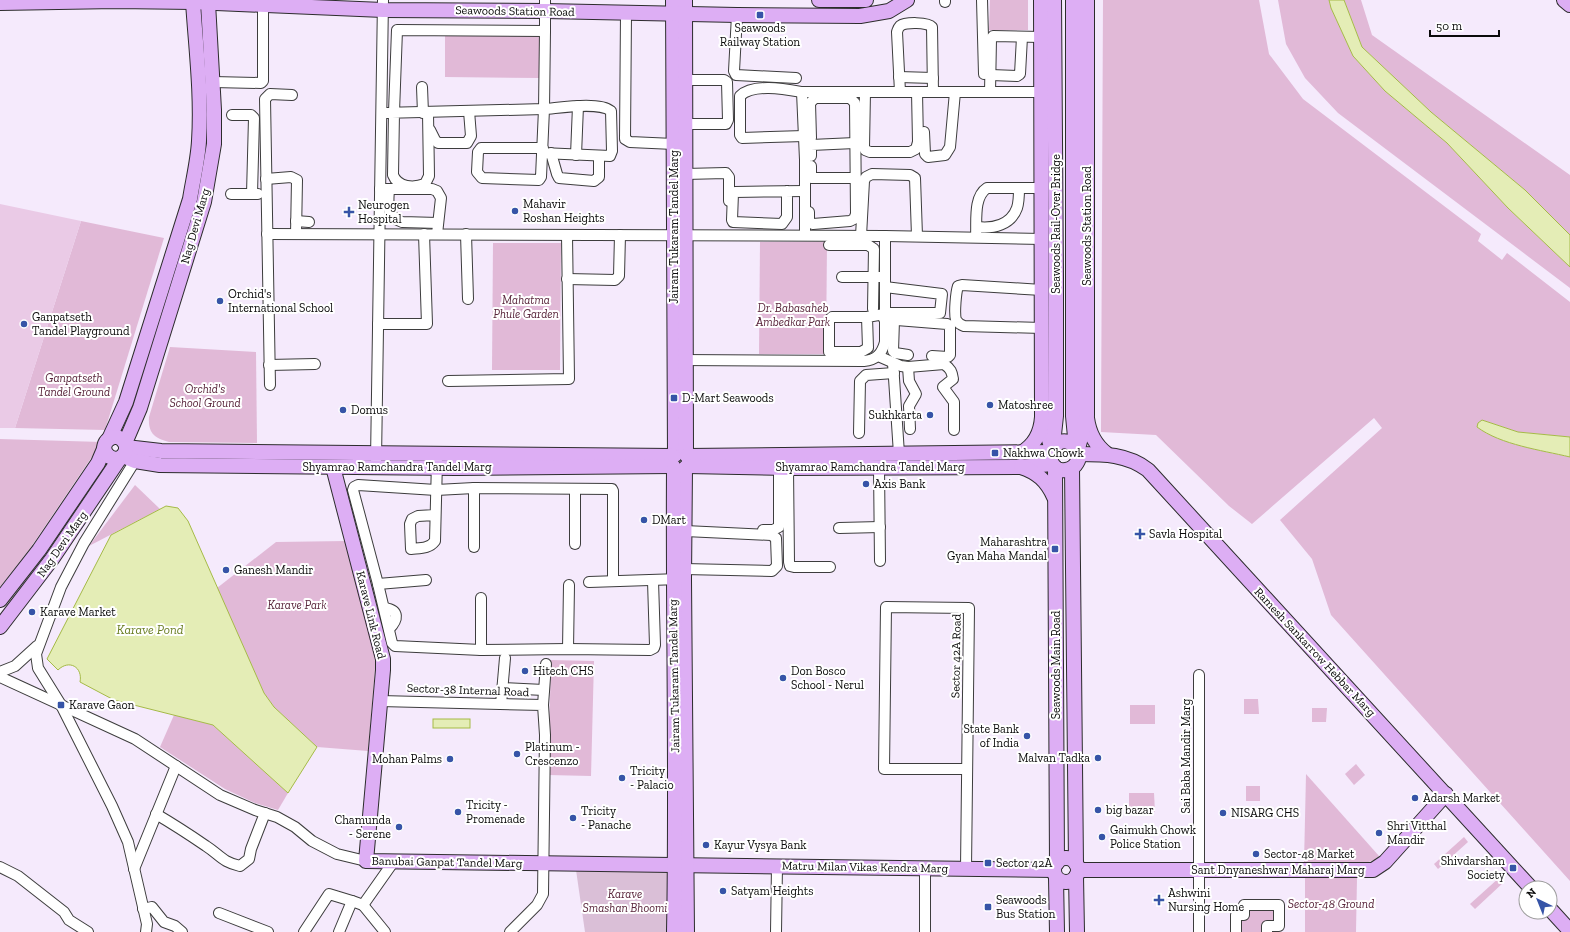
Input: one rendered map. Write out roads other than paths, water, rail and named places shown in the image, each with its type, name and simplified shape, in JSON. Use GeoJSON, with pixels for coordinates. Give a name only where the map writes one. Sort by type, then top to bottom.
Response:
{"type":"FeatureCollection","features":[{"type":"Feature","properties":{"kind":"main road"},"geometry":{"type":"LineString","coordinates":[[819,0],[866,0]]}},
{"type":"Feature","properties":{"kind":"main road","name":"Seawoods Station Road"},"geometry":{"type":"LineString","coordinates":[[0,3],[208,1],[263,5],[545,6],[626,13],[679,7],[737,15],[860,16],[874,15],[889,11],[907,0]]}},
{"type":"Feature","properties":{"kind":"main road"},"geometry":{"type":"LineString","coordinates":[[1021,453],[1035,440],[1041,428],[1042,416],[1041,0]]}},
{"type":"Feature","properties":{"kind":"main road","name":"Seawoods Rail-Over Bridge"},"geometry":{"type":"LineString","coordinates":[[1052,456],[1056,416],[1054,0]]}},
{"type":"Feature","properties":{"kind":"main road","name":"Seawoods Rail-Over Bridge"},"geometry":{"type":"LineString","coordinates":[[1073,0],[1073,416],[1077,450]]}},
{"type":"Feature","properties":{"kind":"main road","name":"Seawoods Station Road"},"geometry":{"type":"LineString","coordinates":[[1077,450],[1087,416],[1087,0]]}},
{"type":"Feature","properties":{"kind":"main road"},"geometry":{"type":"LineString","coordinates":[[1564,0],[1570,5]]}},
{"type":"Feature","properties":{"kind":"main road","name":"Nag Devi Marg"},"geometry":{"type":"LineString","coordinates":[[0,600],[43,544],[98,463],[128,394],[190,199],[195,170],[199,142],[200,110],[193,1]]}},
{"type":"Feature","properties":{"kind":"main road","name":"Nag Devi Marg"},"geometry":{"type":"LineString","coordinates":[[0,627],[52,559],[128,452],[140,408],[204,202],[214,144],[213,82],[208,1]]}},
{"type":"Feature","properties":{"kind":"main road","name":"Jairam Tukaram Tandel Marg"},"geometry":{"type":"LineString","coordinates":[[679,7],[684,80],[685,124],[685,174],[680,235]]}},
{"type":"Feature","properties":{"kind":"main road","name":"Jairam Tukaram Tandel Marg"},"geometry":{"type":"LineString","coordinates":[[679,7],[674,144],[680,235],[681,865],[686,932]]}},
{"type":"Feature","properties":{"kind":"main road"},"geometry":{"type":"LineString","coordinates":[[1042,416],[1052,456],[1063,470],[1072,468],[1077,462],[1077,450],[1073,444],[1064,442],[1056,445],[1052,456]]}},
{"type":"Feature","properties":{"kind":"main road"},"geometry":{"type":"LineString","coordinates":[[1087,416],[1088,428],[1094,440],[1107,454]]}},
{"type":"Feature","properties":{"kind":"main road"},"geometry":{"type":"LineString","coordinates":[[116,438],[120,439],[128,452],[110,458],[105,453],[107,444],[116,438]]}},
{"type":"Feature","properties":{"kind":"main road","name":"Ramesh Sankarrow Hebbar Marg"},"geometry":{"type":"LineString","coordinates":[[1077,450],[1120,456],[1134,461],[1148,470],[1524,880]]}},
{"type":"Feature","properties":{"kind":"main road","name":"Shyamrao Ramchandra Tandel Marg"},"geometry":{"type":"LineString","coordinates":[[128,452],[437,453],[680,461],[783,468],[1020,467],[1052,456]]}},
{"type":"Feature","properties":{"kind":"main road","name":"Shyamrao Ramchandra Tandel Marg"},"geometry":{"type":"LineString","coordinates":[[128,452],[160,465],[333,467],[437,467],[899,454],[1021,453],[1052,456]]}},
{"type":"Feature","properties":{"kind":"main road","name":"Seawoods Main Road"},"geometry":{"type":"LineString","coordinates":[[1052,456],[1055,499],[1057,932]]}},
{"type":"Feature","properties":{"kind":"main road","name":"Jairam Tukaram Tandel Marg"},"geometry":{"type":"LineString","coordinates":[[680,461],[685,529],[681,576]]}},
{"type":"Feature","properties":{"kind":"main road","name":"Karave Link Road"},"geometry":{"type":"LineString","coordinates":[[333,467],[382,659],[380,701],[366,861]]}},
{"type":"Feature","properties":{"kind":"main road"},"geometry":{"type":"LineString","coordinates":[[1020,467],[1039,476],[1048,485],[1055,499]]}},
{"type":"Feature","properties":{"kind":"main road","name":"Seawoods Main Road"},"geometry":{"type":"LineString","coordinates":[[1072,468],[1077,932]]}},
{"type":"Feature","properties":{"kind":"main road","name":"Sant Dnyaneshwar Maharaj Marg"},"geometry":{"type":"LineString","coordinates":[[1076,870],[1373,870],[1385,862],[1446,794]]}},
{"type":"Feature","properties":{"kind":"main road"},"geometry":{"type":"LineString","coordinates":[[1066,858],[1072,860],[1076,870],[1072,880],[1067,882],[1061,881],[1056,870],[1059,861],[1066,858]]}},
{"type":"Feature","properties":{"kind":"main road","name":"Banubai Ganpat Tandel Marg"},"geometry":{"type":"LineString","coordinates":[[366,861],[681,865]]}},
{"type":"Feature","properties":{"kind":"main road","name":"Jairam Tukaram Tandel Marg"},"geometry":{"type":"LineString","coordinates":[[674,932],[681,865]]}},
{"type":"Feature","properties":{"kind":"main road","name":"Matru Milan Vikas Kendra Marg"},"geometry":{"type":"LineString","coordinates":[[681,865],[1056,870]]}},
{"type":"Feature","properties":{"kind":"main road"},"geometry":{"type":"LineString","coordinates":[[1558,918],[1570,931]]}},
{"type":"Feature","properties":{"kind":"street"},"geometry":{"type":"LineString","coordinates":[[982,0],[988,92]]}},
{"type":"Feature","properties":{"kind":"street"},"geometry":{"type":"LineString","coordinates":[[213,82],[261,83],[263,81],[263,5]]}},
{"type":"Feature","properties":{"kind":"street"},"geometry":{"type":"LineString","coordinates":[[383,5],[382,113],[385,189],[390,213],[397,220],[402,222],[438,223]]}},
{"type":"Feature","properties":{"kind":"street"},"geometry":{"type":"LineString","coordinates":[[382,113],[544,109],[578,106],[606,109],[611,112],[612,154],[610,156],[576,155],[545,152],[481,148],[478,152],[477,172],[482,178],[539,180],[541,177],[545,152],[544,109],[545,6]]}},
{"type":"Feature","properties":{"kind":"street"},"geometry":{"type":"LineString","coordinates":[[626,13],[624,139],[630,142],[674,144]]}},
{"type":"Feature","properties":{"kind":"street"},"geometry":{"type":"LineString","coordinates":[[737,15],[734,71],[736,75],[793,78],[791,90]]}},
{"type":"Feature","properties":{"kind":"street"},"geometry":{"type":"LineString","coordinates":[[865,92],[864,147],[866,150],[870,152],[910,152],[916,148],[925,92],[933,78],[932,27],[930,24],[901,25],[898,28],[900,92]]}},
{"type":"Feature","properties":{"kind":"street"},"geometry":{"type":"LineString","coordinates":[[422,87],[428,126],[429,176],[425,184],[419,186],[401,184],[396,181],[394,175],[394,112],[397,30],[544,31]]}},
{"type":"Feature","properties":{"kind":"street"},"geometry":{"type":"LineString","coordinates":[[988,92],[991,75],[991,39],[993,36],[1041,37]]}},
{"type":"Feature","properties":{"kind":"street"},"geometry":{"type":"LineString","coordinates":[[991,75],[1017,76],[1020,74],[1022,37]]}},
{"type":"Feature","properties":{"kind":"street"},"geometry":{"type":"LineString","coordinates":[[899,77],[933,78]]}},
{"type":"Feature","properties":{"kind":"street"},"geometry":{"type":"LineString","coordinates":[[684,80],[724,80],[727,82],[728,120],[726,124],[685,124]]}},
{"type":"Feature","properties":{"kind":"street"},"geometry":{"type":"LineString","coordinates":[[804,136],[742,138],[740,135],[740,96],[743,92],[754,89],[776,88],[802,92],[1041,92]]}},
{"type":"Feature","properties":{"kind":"street"},"geometry":{"type":"LineString","coordinates":[[802,92],[804,136],[808,160],[811,178],[809,222],[813,224],[850,221],[854,219],[856,214],[856,143],[854,100],[850,98],[815,98],[810,103],[811,145],[808,160],[805,235]]}},
{"type":"Feature","properties":{"kind":"street"},"geometry":{"type":"LineString","coordinates":[[925,92],[924,150],[928,157],[945,155],[950,147],[955,92]]}},
{"type":"Feature","properties":{"kind":"street"},"geometry":{"type":"LineString","coordinates":[[270,384],[265,99],[270,94],[292,95]]}},
{"type":"Feature","properties":{"kind":"street"},"geometry":{"type":"LineString","coordinates":[[576,155],[578,106]]}},
{"type":"Feature","properties":{"kind":"street"},"geometry":{"type":"LineString","coordinates":[[428,126],[438,143],[467,143],[471,136],[469,111]]}},
{"type":"Feature","properties":{"kind":"street"},"geometry":{"type":"LineString","coordinates":[[232,115],[251,115],[254,118],[266,117]]}},
{"type":"Feature","properties":{"kind":"street"},"geometry":{"type":"LineString","coordinates":[[252,194],[254,118]]}},
{"type":"Feature","properties":{"kind":"street"},"geometry":{"type":"LineString","coordinates":[[811,145],[856,143]]}},
{"type":"Feature","properties":{"kind":"street"},"geometry":{"type":"LineString","coordinates":[[545,152],[559,178],[594,181],[599,177],[599,156]]}},
{"type":"Feature","properties":{"kind":"street"},"geometry":{"type":"LineString","coordinates":[[685,174],[726,173],[728,175],[730,235]]}},
{"type":"Feature","properties":{"kind":"street"},"geometry":{"type":"LineString","coordinates":[[861,236],[864,181],[866,177],[872,174],[910,175],[915,178],[917,236]]}},
{"type":"Feature","properties":{"kind":"street"},"geometry":{"type":"LineString","coordinates":[[266,179],[291,177],[297,180],[296,234]]}},
{"type":"Feature","properties":{"kind":"street"},"geometry":{"type":"LineString","coordinates":[[811,178],[856,178]]}},
{"type":"Feature","properties":{"kind":"street"},"geometry":{"type":"LineString","coordinates":[[976,237],[978,198],[985,190],[988,188],[1041,188]]}},
{"type":"Feature","properties":{"kind":"street"},"geometry":{"type":"LineString","coordinates":[[977,227],[992,228],[1000,226],[1011,217],[1018,206],[1019,188]]}},
{"type":"Feature","properties":{"kind":"street"},"geometry":{"type":"LineString","coordinates":[[385,189],[432,189],[437,191],[441,198],[437,234]]}},
{"type":"Feature","properties":{"kind":"street"},"geometry":{"type":"LineString","coordinates":[[376,467],[380,234],[385,189]]}},
{"type":"Feature","properties":{"kind":"street"},"geometry":{"type":"LineString","coordinates":[[787,191],[787,214],[785,221],[782,224],[733,222],[733,193],[787,191],[806,191]]}},
{"type":"Feature","properties":{"kind":"street"},"geometry":{"type":"LineString","coordinates":[[231,194],[266,194]]}},
{"type":"Feature","properties":{"kind":"street"},"geometry":{"type":"LineString","coordinates":[[296,221],[308,222]]}},
{"type":"Feature","properties":{"kind":"street"},"geometry":{"type":"LineString","coordinates":[[754,224],[754,235]]}},
{"type":"Feature","properties":{"kind":"street"},"geometry":{"type":"LineString","coordinates":[[267,234],[805,235],[1042,239]]}},
{"type":"Feature","properties":{"kind":"street"},"geometry":{"type":"LineString","coordinates":[[378,324],[427,324],[424,234]]}},
{"type":"Feature","properties":{"kind":"street"},"geometry":{"type":"LineString","coordinates":[[466,234],[468,299]]}},
{"type":"Feature","properties":{"kind":"street"},"geometry":{"type":"LineString","coordinates":[[448,381],[569,379],[567,235]]}},
{"type":"Feature","properties":{"kind":"street"},"geometry":{"type":"LineString","coordinates":[[567,278],[614,280],[618,278],[620,235]]}},
{"type":"Feature","properties":{"kind":"street"},"geometry":{"type":"LineString","coordinates":[[885,236],[887,316],[893,351],[908,355]]}},
{"type":"Feature","properties":{"kind":"street"},"geometry":{"type":"LineString","coordinates":[[680,360],[829,356],[862,352],[868,348],[875,251],[868,245],[829,245]]}},
{"type":"Feature","properties":{"kind":"street"},"geometry":{"type":"LineString","coordinates":[[842,277],[874,277],[885,282],[942,294],[940,313],[938,314],[890,313],[887,316]]}},
{"type":"Feature","properties":{"kind":"street"},"geometry":{"type":"LineString","coordinates":[[1042,290],[958,286],[956,291],[956,319],[959,324],[964,326],[1042,328]]}},
{"type":"Feature","properties":{"kind":"street"},"geometry":{"type":"LineString","coordinates":[[830,310],[869,312],[887,316],[947,324],[950,326],[950,355],[948,357],[932,356]]}},
{"type":"Feature","properties":{"kind":"street"},"geometry":{"type":"LineString","coordinates":[[829,356],[830,318],[870,313]]}},
{"type":"Feature","properties":{"kind":"street"},"geometry":{"type":"LineString","coordinates":[[829,356],[868,361],[878,356],[883,350],[885,342],[887,316]]}},
{"type":"Feature","properties":{"kind":"street"},"geometry":{"type":"LineString","coordinates":[[878,356],[894,368],[899,454]]}},
{"type":"Feature","properties":{"kind":"street"},"geometry":{"type":"LineString","coordinates":[[269,364],[315,364]]}},
{"type":"Feature","properties":{"kind":"street"},"geometry":{"type":"LineString","coordinates":[[859,432],[860,381],[866,375],[894,368],[944,364],[952,372],[953,380],[943,387],[954,402],[954,430]]}},
{"type":"Feature","properties":{"kind":"street"},"geometry":{"type":"LineString","coordinates":[[908,367],[910,381],[916,394],[909,406],[910,429]]}},
{"type":"Feature","properties":{"kind":"street"},"geometry":{"type":"LineString","coordinates":[[128,452],[61,587],[38,646],[36,662],[38,668],[61,705],[112,806],[128,842],[147,924],[146,932]]}},
{"type":"Feature","properties":{"kind":"street"},"geometry":{"type":"LineString","coordinates":[[435,515],[437,453]]}},
{"type":"Feature","properties":{"kind":"street"},"geometry":{"type":"LineString","coordinates":[[878,467],[880,561]]}},
{"type":"Feature","properties":{"kind":"street"},"geometry":{"type":"LineString","coordinates":[[685,529],[776,529],[779,527],[783,468]]}},
{"type":"Feature","properties":{"kind":"street"},"geometry":{"type":"LineString","coordinates":[[783,468],[790,566],[830,567]]}},
{"type":"Feature","properties":{"kind":"street"},"geometry":{"type":"LineString","coordinates":[[613,581],[612,489],[474,488],[436,490],[358,485],[354,487],[353,490],[392,643],[395,646],[481,650],[653,649],[655,644],[653,581]]}},
{"type":"Feature","properties":{"kind":"street"},"geometry":{"type":"LineString","coordinates":[[474,488],[474,547]]}},
{"type":"Feature","properties":{"kind":"street"},"geometry":{"type":"LineString","coordinates":[[575,489],[575,544]]}},
{"type":"Feature","properties":{"kind":"street"},"geometry":{"type":"LineString","coordinates":[[839,528],[880,527]]}},
{"type":"Feature","properties":{"kind":"street"},"geometry":{"type":"LineString","coordinates":[[589,582],[653,581],[681,576],[772,571],[777,566],[776,538],[771,535],[685,529]]}},
{"type":"Feature","properties":{"kind":"street"},"geometry":{"type":"LineString","coordinates":[[378,584],[426,580]]}},
{"type":"Feature","properties":{"kind":"street"},"geometry":{"type":"LineString","coordinates":[[568,649],[569,585]]}},
{"type":"Feature","properties":{"kind":"street"},"geometry":{"type":"LineString","coordinates":[[481,598],[481,650]]}},
{"type":"Feature","properties":{"kind":"street","name":"Sector 42A Road"},"geometry":{"type":"LineString","coordinates":[[966,868],[969,608],[886,607],[884,769],[967,769]]}},
{"type":"Feature","properties":{"kind":"street"},"geometry":{"type":"LineString","coordinates":[[0,672],[15,666],[38,646]]}},
{"type":"Feature","properties":{"kind":"street"},"geometry":{"type":"LineString","coordinates":[[501,704],[505,658]]}},
{"type":"Feature","properties":{"kind":"street"},"geometry":{"type":"LineString","coordinates":[[543,706],[546,664]]}},
{"type":"Feature","properties":{"kind":"street","name":"Sai Baba Mandir Marg"},"geometry":{"type":"LineString","coordinates":[[1199,675],[1199,932]]}},
{"type":"Feature","properties":{"kind":"street","name":"Banubai Ganpat Tandel Marg"},"geometry":{"type":"LineString","coordinates":[[0,678],[135,739],[220,795],[277,817],[295,827],[312,841],[336,854],[366,861]]}},
{"type":"Feature","properties":{"kind":"street"},"geometry":{"type":"LineString","coordinates":[[502,688],[544,690]]}},
{"type":"Feature","properties":{"kind":"street","name":"Sector-38 Internal Road"},"geometry":{"type":"LineString","coordinates":[[380,701],[543,706],[545,735],[542,897],[537,905],[510,932]]}},
{"type":"Feature","properties":{"kind":"street"},"geometry":{"type":"LineString","coordinates":[[134,869],[176,766]]}},
{"type":"Feature","properties":{"kind":"street"},"geometry":{"type":"LineString","coordinates":[[156,814],[208,847],[220,858],[230,864],[240,866],[249,858],[251,848],[265,813]]}},
{"type":"Feature","properties":{"kind":"street"},"geometry":{"type":"LineString","coordinates":[[363,906],[394,861]]}},
{"type":"Feature","properties":{"kind":"street"},"geometry":{"type":"LineString","coordinates":[[776,932],[777,866]]}},
{"type":"Feature","properties":{"kind":"street"},"geometry":{"type":"LineString","coordinates":[[0,867],[18,876],[64,912],[68,920],[88,932]]}},
{"type":"Feature","properties":{"kind":"street"},"geometry":{"type":"LineString","coordinates":[[925,868],[925,932]]}},
{"type":"Feature","properties":{"kind":"street"},"geometry":{"type":"LineString","coordinates":[[304,932],[329,894],[363,906],[385,932]]}},
{"type":"Feature","properties":{"kind":"street"},"geometry":{"type":"LineString","coordinates":[[338,932],[352,901]]}},
{"type":"Feature","properties":{"kind":"street"},"geometry":{"type":"LineString","coordinates":[[1236,932],[1236,915],[1244,915],[1244,905],[1279,904],[1279,926],[1267,926],[1267,932]]}},
{"type":"Feature","properties":{"kind":"street"},"geometry":{"type":"LineString","coordinates":[[143,909],[152,907],[164,922],[175,926],[182,932]]}},
{"type":"Feature","properties":{"kind":"street"},"geometry":{"type":"LineString","coordinates":[[219,913],[268,932]]}},
{"type":"Feature","properties":{"kind":"water"},"geometry":{"type":"Polygon","coordinates":[[[1329,0],[1344,0],[1362,47],[1431,112],[1525,190],[1570,235],[1570,267],[1508,208],[1447,143],[1385,91],[1353,56],[1331,8],[1329,0]]]}},
{"type":"Feature","properties":{"kind":"water"},"geometry":{"type":"Polygon","coordinates":[[[1482,420],[1518,432],[1570,437],[1570,457],[1509,443],[1477,427],[1478,423],[1482,420]]]}},
{"type":"Feature","properties":{"kind":"water","name":"Karave Pond"},"geometry":{"type":"Polygon","coordinates":[[[166,506],[178,508],[188,521],[264,693],[274,707],[317,747],[288,793],[213,725],[114,700],[80,682],[79,672],[74,666],[66,665],[58,670],[47,659],[111,535],[166,506]]]}},
{"type":"Feature","properties":{"kind":"water"},"geometry":{"type":"Polygon","coordinates":[[[433,719],[470,719],[470,728],[433,728],[433,719]]]}},
{"type":"Feature","properties":{"kind":"place","name":"Seawoods Railway Station"},"geometry":{"type":"Point","coordinates":[760,15]}},
{"type":"Feature","properties":{"kind":"place","name":"Mahavir Roshan Heights"},"geometry":{"type":"Point","coordinates":[515,211]}},
{"type":"Feature","properties":{"kind":"place","name":"Neurogen Hospital"},"geometry":{"type":"Point","coordinates":[349,212]}},
{"type":"Feature","properties":{"kind":"place","name":"Orchid's International School"},"geometry":{"type":"Point","coordinates":[220,301]}},
{"type":"Feature","properties":{"kind":"place","name":"Ganpatseth Tandel Playground"},"geometry":{"type":"Point","coordinates":[24,324]}},
{"type":"Feature","properties":{"kind":"place","name":"D-Mart Seawoods"},"geometry":{"type":"Point","coordinates":[674,398]}},
{"type":"Feature","properties":{"kind":"place","name":"Matoshree"},"geometry":{"type":"Point","coordinates":[990,405]}},
{"type":"Feature","properties":{"kind":"place","name":"Domus"},"geometry":{"type":"Point","coordinates":[343,410]}},
{"type":"Feature","properties":{"kind":"place","name":"Sukhkarta"},"geometry":{"type":"Point","coordinates":[930,415]}},
{"type":"Feature","properties":{"kind":"place","name":"Nakhwa Chowk"},"geometry":{"type":"Point","coordinates":[995,453]}},
{"type":"Feature","properties":{"kind":"place","name":"Axis Bank"},"geometry":{"type":"Point","coordinates":[866,484]}},
{"type":"Feature","properties":{"kind":"place","name":"DMart"},"geometry":{"type":"Point","coordinates":[644,520]}},
{"type":"Feature","properties":{"kind":"place","name":"Savla Hospital"},"geometry":{"type":"Point","coordinates":[1140,534]}},
{"type":"Feature","properties":{"kind":"place","name":"Maharashtra Gyan Maha Mandal"},"geometry":{"type":"Point","coordinates":[1055,549]}},
{"type":"Feature","properties":{"kind":"place","name":"Ganesh Mandir"},"geometry":{"type":"Point","coordinates":[226,570]}},
{"type":"Feature","properties":{"kind":"place","name":"Karave Market"},"geometry":{"type":"Point","coordinates":[32,612]}},
{"type":"Feature","properties":{"kind":"place","name":"Hitech CHS"},"geometry":{"type":"Point","coordinates":[525,671]}},
{"type":"Feature","properties":{"kind":"place","name":"Don Bosco School - Nerul"},"geometry":{"type":"Point","coordinates":[783,678]}},
{"type":"Feature","properties":{"kind":"place","name":"Karave Gaon"},"geometry":{"type":"Point","coordinates":[61,705]}},
{"type":"Feature","properties":{"kind":"place","name":"State Bank of India"},"geometry":{"type":"Point","coordinates":[1027,736]}},
{"type":"Feature","properties":{"kind":"place","name":"Platinum - Crescenzo"},"geometry":{"type":"Point","coordinates":[517,754]}},
{"type":"Feature","properties":{"kind":"place","name":"Malvan Tadka"},"geometry":{"type":"Point","coordinates":[1098,758]}},
{"type":"Feature","properties":{"kind":"place","name":"Mohan Palms"},"geometry":{"type":"Point","coordinates":[450,759]}},
{"type":"Feature","properties":{"kind":"place","name":"Tricity - Palacio"},"geometry":{"type":"Point","coordinates":[622,778]}},
{"type":"Feature","properties":{"kind":"place","name":"Adarsh Market"},"geometry":{"type":"Point","coordinates":[1415,798]}},
{"type":"Feature","properties":{"kind":"place","name":"big bazar"},"geometry":{"type":"Point","coordinates":[1098,810]}},
{"type":"Feature","properties":{"kind":"place","name":"Tricity - Promenade"},"geometry":{"type":"Point","coordinates":[458,812]}},
{"type":"Feature","properties":{"kind":"place","name":"NISARG CHS"},"geometry":{"type":"Point","coordinates":[1223,813]}},
{"type":"Feature","properties":{"kind":"place","name":"Tricity - Panache"},"geometry":{"type":"Point","coordinates":[573,818]}},
{"type":"Feature","properties":{"kind":"place","name":"Chamunda - Serene"},"geometry":{"type":"Point","coordinates":[399,827]}},
{"type":"Feature","properties":{"kind":"place","name":"Shri Vitthal Mandir"},"geometry":{"type":"Point","coordinates":[1379,833]}},
{"type":"Feature","properties":{"kind":"place","name":"Gaimukh Chowk Police Station"},"geometry":{"type":"Point","coordinates":[1102,837]}},
{"type":"Feature","properties":{"kind":"place","name":"Kayur Vysya Bank"},"geometry":{"type":"Point","coordinates":[706,845]}},
{"type":"Feature","properties":{"kind":"place","name":"Sector-48 Market"},"geometry":{"type":"Point","coordinates":[1256,854]}},
{"type":"Feature","properties":{"kind":"place","name":"Sector 42A"},"geometry":{"type":"Point","coordinates":[988,863]}},
{"type":"Feature","properties":{"kind":"place","name":"Shivdarshan Society"},"geometry":{"type":"Point","coordinates":[1513,868]}},
{"type":"Feature","properties":{"kind":"place","name":"Satyam Heights"},"geometry":{"type":"Point","coordinates":[723,891]}},
{"type":"Feature","properties":{"kind":"place","name":"Ashwini Nursing Home"},"geometry":{"type":"Point","coordinates":[1159,900]}},
{"type":"Feature","properties":{"kind":"place","name":"Seawoods Bus Station"},"geometry":{"type":"Point","coordinates":[988,907]}},
{"type":"Feature","properties":{"kind":"park label","name":"Mahatma Phule Garden"},"geometry":{"type":"Point","coordinates":[526,307]}},
{"type":"Feature","properties":{"kind":"park label","name":"Dr. Babasaheb Ambedkar Park"},"geometry":{"type":"Point","coordinates":[793,315]}},
{"type":"Feature","properties":{"kind":"park label","name":"Ganpatseth Tandel Ground"},"geometry":{"type":"Point","coordinates":[74,385]}},
{"type":"Feature","properties":{"kind":"park label","name":"Orchid's School Ground"},"geometry":{"type":"Point","coordinates":[205,396]}},
{"type":"Feature","properties":{"kind":"park label","name":"Karave Park"},"geometry":{"type":"Point","coordinates":[297,605]}},
{"type":"Feature","properties":{"kind":"park label","name":"Karave Smashan Bhoomi"},"geometry":{"type":"Point","coordinates":[625,901]}},
{"type":"Feature","properties":{"kind":"park label","name":"Sector-48 Ground"},"geometry":{"type":"Point","coordinates":[1331,904]}}]}
